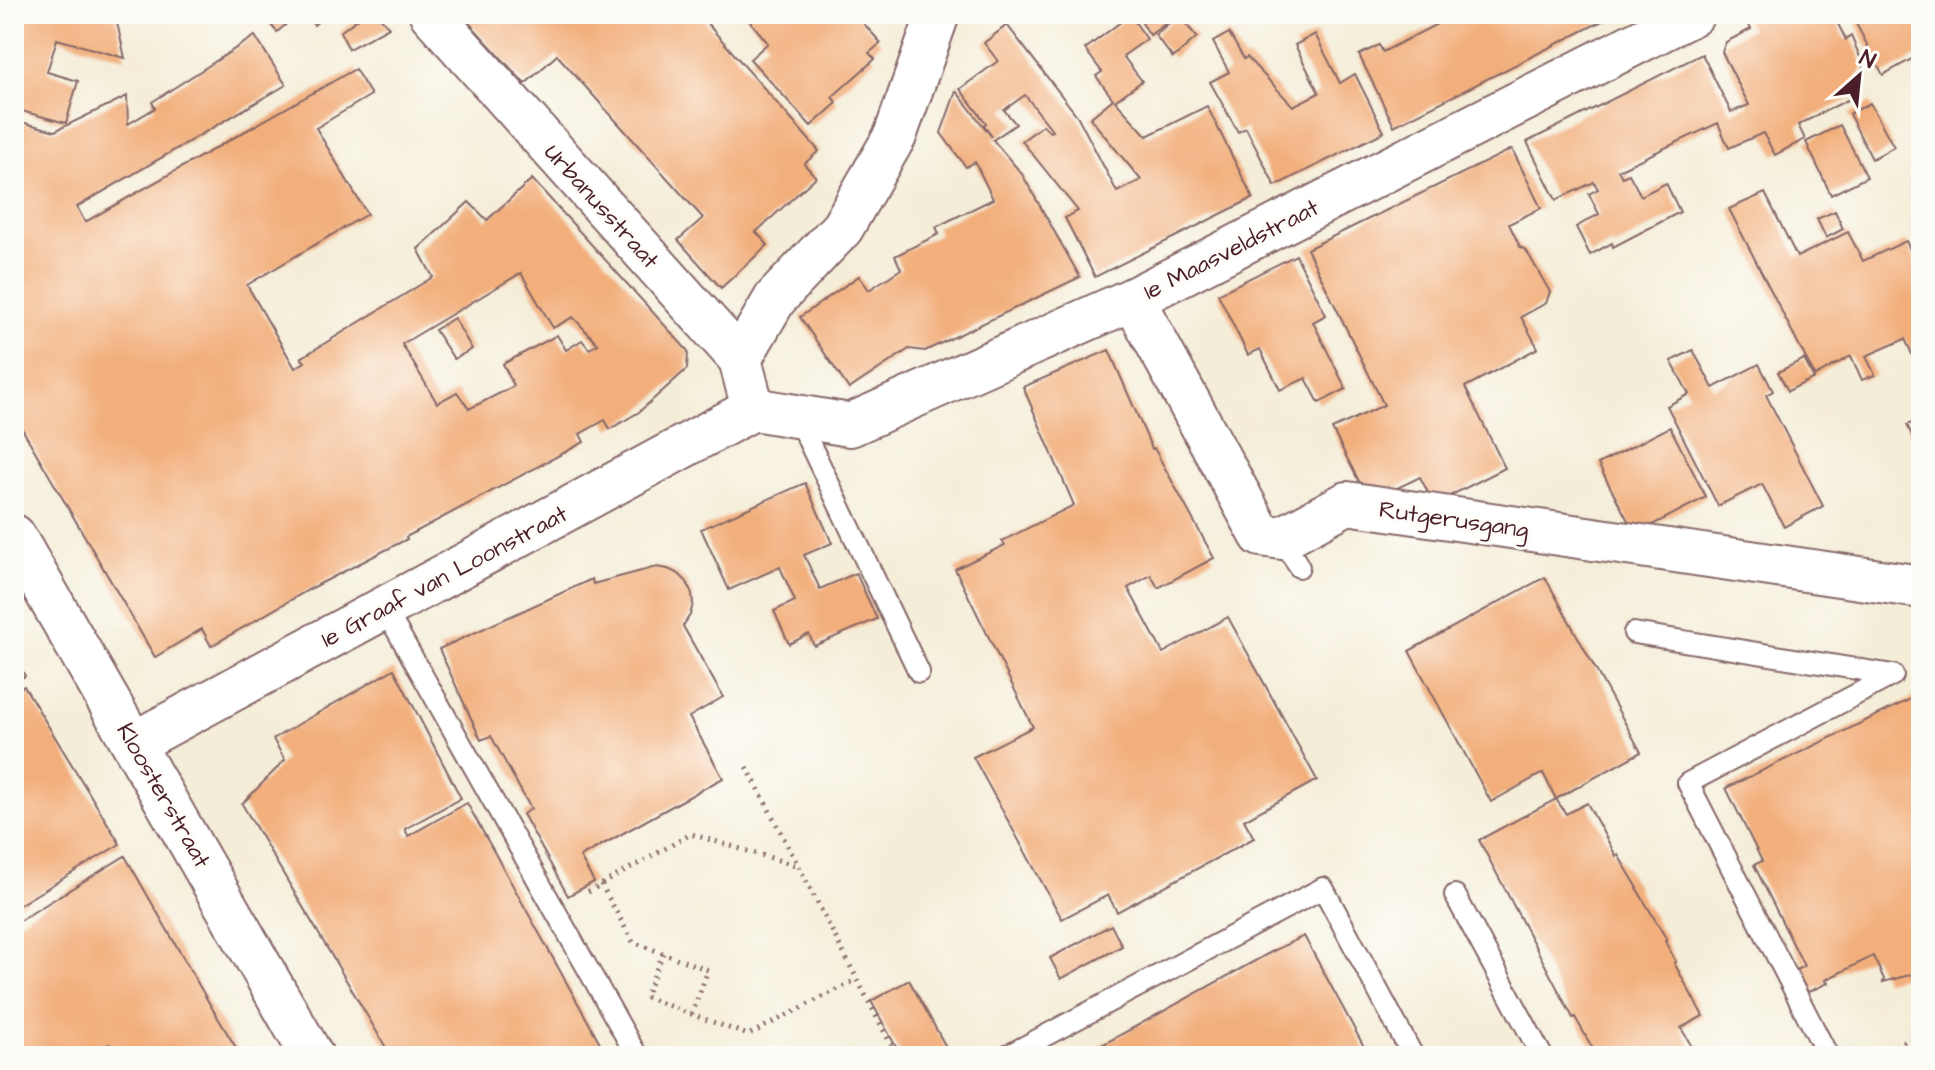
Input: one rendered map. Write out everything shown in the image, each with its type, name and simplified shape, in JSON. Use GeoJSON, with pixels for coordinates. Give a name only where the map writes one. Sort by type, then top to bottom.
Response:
{"type":"FeatureCollection","features":[{"type":"Feature","properties":{"kind":"street","name":"Urbanusstraat"},"geometry":{"type":"LineString","coordinates":[[431,14],[740,359],[753,409]]}},
{"type":"Feature","properties":{"kind":"street"},"geometry":{"type":"LineString","coordinates":[[740,359],[775,299],[842,228],[895,136],[938,14]]}},
{"type":"Feature","properties":{"kind":"street","name":"1e Maasveldstraat"},"geometry":{"type":"LineString","coordinates":[[753,409],[850,425],[1133,299],[1693,14]]}},
{"type":"Feature","properties":{"kind":"street","name":"Rutgerusgang"},"geometry":{"type":"LineString","coordinates":[[1133,299],[1261,535],[1291,552],[1347,503],[1921,587]]}},
{"type":"Feature","properties":{"kind":"street","name":"1e Graaf van Loonstraat"},"geometry":{"type":"LineString","coordinates":[[134,743],[753,409]]}},
{"type":"Feature","properties":{"kind":"street","name":"Kloosterstraat"},"geometry":{"type":"LineString","coordinates":[[14,536],[312,1056]]}},
{"type":"Feature","properties":{"kind":"lane"},"geometry":{"type":"LineString","coordinates":[[797,417],[919,672]]}},
{"type":"Feature","properties":{"kind":"lane"},"geometry":{"type":"LineString","coordinates":[[385,609],[637,1056]]}},
{"type":"Feature","properties":{"kind":"lane"},"geometry":{"type":"LineString","coordinates":[[1634,633],[1893,675],[1688,783],[1828,1056]]}},
{"type":"Feature","properties":{"kind":"lane"},"geometry":{"type":"LineString","coordinates":[[1007,1056],[1323,888],[1413,1056]]}},
{"type":"Feature","properties":{"kind":"lane"},"geometry":{"type":"LineString","coordinates":[[1455,895],[1542,1056]]}},
{"type":"Feature","properties":{"kind":"path"},"geometry":{"type":"LineString","coordinates":[[747,767],[897,1056]]}},
{"type":"Feature","properties":{"kind":"path"},"geometry":{"type":"LineString","coordinates":[[575,900],[691,834],[799,866]]}},
{"type":"Feature","properties":{"kind":"path"},"geometry":{"type":"LineString","coordinates":[[601,884],[633,942],[708,970],[692,1014]]}},
{"type":"Feature","properties":{"kind":"path"},"geometry":{"type":"LineString","coordinates":[[663,953],[645,997],[748,1035],[856,980]]}},
{"type":"Feature","properties":{"kind":"path"},"geometry":{"type":"LineString","coordinates":[[1874,1056],[1921,1034]]}},
{"type":"Feature","properties":{"kind":"building"},"geometry":{"type":"Polygon","coordinates":[[[14,14],[115,14],[125,58],[57,39],[47,72],[78,81],[66,123],[14,109],[14,14]]]}},
{"type":"Feature","properties":{"kind":"building"},"geometry":{"type":"Polygon","coordinates":[[[272,14],[284,14],[290,21],[277,32],[266,19],[272,14]]]}},
{"type":"Feature","properties":{"kind":"building"},"geometry":{"type":"Polygon","coordinates":[[[304,14],[326,14],[314,25],[304,14]]]}},
{"type":"Feature","properties":{"kind":"building"},"geometry":{"type":"Polygon","coordinates":[[[364,14],[377,14],[389,27],[349,49],[340,32],[364,14]]]}},
{"type":"Feature","properties":{"kind":"building"},"geometry":{"type":"Polygon","coordinates":[[[461,14],[551,14],[557,21],[564,14],[699,14],[819,151],[804,164],[816,177],[756,232],[768,245],[721,288],[678,240],[703,218],[557,55],[525,84],[461,14]]]}},
{"type":"Feature","properties":{"kind":"building"},"geometry":{"type":"Polygon","coordinates":[[[744,14],[855,14],[881,43],[869,53],[875,59],[832,97],[837,103],[811,126],[750,59],[768,43],[744,14]]]}},
{"type":"Feature","properties":{"kind":"building"},"geometry":{"type":"Polygon","coordinates":[[[1136,14],[1165,14],[1170,20],[1150,35],[1136,14]]]}},
{"type":"Feature","properties":{"kind":"building"},"geometry":{"type":"Polygon","coordinates":[[[1456,14],[1616,14],[1394,126],[1359,55],[1379,45],[1383,52],[1456,14]]]}},
{"type":"Feature","properties":{"kind":"building"},"geometry":{"type":"Polygon","coordinates":[[[1757,14],[1833,14],[1846,40],[1851,36],[1864,66],[1854,82],[1859,94],[1798,125],[1805,139],[1775,155],[1763,133],[1729,148],[1718,123],[1618,170],[1622,177],[1629,174],[1641,196],[1666,183],[1680,212],[1613,247],[1612,243],[1590,255],[1576,227],[1599,214],[1589,194],[1598,189],[1594,182],[1556,200],[1527,142],[1702,54],[1731,112],[1749,105],[1722,52],[1726,42],[1751,29],[1746,20],[1757,14]]]}},
{"type":"Feature","properties":{"kind":"building"},"geometry":{"type":"Polygon","coordinates":[[[1851,14],[1921,14],[1921,48],[1918,50],[1921,54],[1883,75],[1851,14]]]}},
{"type":"Feature","properties":{"kind":"building"},"geometry":{"type":"Polygon","coordinates":[[[1130,15],[1147,39],[1123,56],[1142,81],[1115,101],[1147,136],[1207,106],[1253,198],[1095,277],[1065,218],[1078,211],[1022,141],[1043,125],[1050,132],[1053,131],[1025,95],[1004,110],[1016,124],[993,140],[1022,174],[1080,277],[925,351],[909,349],[849,389],[800,317],[859,276],[869,290],[901,269],[895,256],[939,234],[936,227],[993,199],[975,162],[966,167],[941,133],[956,91],[992,137],[984,125],[986,123],[960,89],[998,61],[984,43],[1007,25],[1078,117],[1117,192],[1141,180],[1090,118],[1113,99],[1096,76],[1102,72],[1085,49],[1130,15]]]}},
{"type":"Feature","properties":{"kind":"building"},"geometry":{"type":"Polygon","coordinates":[[[1178,15],[1197,37],[1173,58],[1155,35],[1178,15]]]}},
{"type":"Feature","properties":{"kind":"building"},"geometry":{"type":"Polygon","coordinates":[[[1229,33],[1244,59],[1247,57],[1293,106],[1319,93],[1295,45],[1315,34],[1340,83],[1355,74],[1384,132],[1275,186],[1246,128],[1238,132],[1210,82],[1229,72],[1213,42],[1229,33]]]}},
{"type":"Feature","properties":{"kind":"building"},"geometry":{"type":"Polygon","coordinates":[[[255,36],[286,85],[77,207],[85,222],[355,69],[371,95],[316,128],[367,214],[247,285],[295,368],[305,362],[301,358],[433,277],[418,249],[469,202],[487,220],[532,179],[688,351],[687,369],[639,412],[610,429],[605,420],[580,434],[584,442],[310,589],[211,646],[202,629],[155,657],[14,415],[14,120],[55,131],[127,96],[128,124],[155,108],[152,102],[255,36]],[[521,273],[402,344],[437,403],[457,392],[469,409],[514,386],[503,364],[557,335],[566,350],[582,340],[589,349],[598,344],[573,317],[553,328],[521,273]]]}},
{"type":"Feature","properties":{"kind":"building"},"geometry":{"type":"Polygon","coordinates":[[[1870,103],[1894,147],[1872,159],[1849,114],[1870,103]]]}},
{"type":"Feature","properties":{"kind":"building"},"geometry":{"type":"Polygon","coordinates":[[[1840,125],[1867,177],[1831,195],[1806,142],[1840,125]]]}},
{"type":"Feature","properties":{"kind":"building"},"geometry":{"type":"Polygon","coordinates":[[[1512,149],[1541,208],[1509,224],[1520,247],[1526,250],[1550,292],[1546,303],[1521,317],[1538,348],[1465,387],[1505,468],[1434,504],[1420,477],[1387,493],[1363,489],[1332,429],[1384,405],[1307,249],[1512,149]]]}},
{"type":"Feature","properties":{"kind":"building"},"geometry":{"type":"Polygon","coordinates":[[[1765,193],[1797,257],[1848,232],[1863,261],[1906,241],[1921,272],[1921,373],[1905,339],[1866,356],[1875,375],[1862,380],[1851,356],[1815,376],[1729,209],[1765,193]]]}},
{"type":"Feature","properties":{"kind":"building"},"geometry":{"type":"Polygon","coordinates":[[[1835,211],[1843,229],[1826,238],[1817,219],[1835,211]]]}},
{"type":"Feature","properties":{"kind":"building"},"geometry":{"type":"Polygon","coordinates":[[[1296,255],[1326,315],[1313,322],[1346,389],[1319,403],[1306,378],[1280,390],[1260,349],[1248,355],[1218,294],[1296,255]]]}},
{"type":"Feature","properties":{"kind":"building"},"geometry":{"type":"Polygon","coordinates":[[[454,318],[472,349],[454,359],[435,330],[454,318]]]}},
{"type":"Feature","properties":{"kind":"building"},"geometry":{"type":"Polygon","coordinates":[[[1109,350],[1152,449],[1214,558],[1158,588],[1151,575],[1128,588],[1163,653],[1228,617],[1317,780],[1244,820],[1254,838],[1117,912],[1108,895],[1062,919],[973,757],[1033,727],[955,569],[1005,545],[1002,541],[1074,505],[1023,387],[1109,350]]]}},
{"type":"Feature","properties":{"kind":"building"},"geometry":{"type":"Polygon","coordinates":[[[1693,350],[1713,388],[1759,364],[1773,391],[1766,395],[1823,506],[1784,527],[1762,484],[1718,506],[1667,406],[1689,394],[1671,361],[1693,350]]]}},
{"type":"Feature","properties":{"kind":"building"},"geometry":{"type":"Polygon","coordinates":[[[1804,359],[1814,378],[1788,391],[1778,372],[1804,359]]]}},
{"type":"Feature","properties":{"kind":"building"},"geometry":{"type":"Polygon","coordinates":[[[1921,419],[1921,454],[1907,425],[1921,419]]]}},
{"type":"Feature","properties":{"kind":"building"},"geometry":{"type":"Polygon","coordinates":[[[1670,427],[1706,497],[1635,534],[1598,464],[1670,427]]]}},
{"type":"Feature","properties":{"kind":"building"},"geometry":{"type":"Polygon","coordinates":[[[805,483],[832,543],[804,555],[820,589],[856,573],[877,619],[814,646],[809,634],[789,644],[774,611],[795,601],[780,567],[729,590],[701,529],[805,483]]]}},
{"type":"Feature","properties":{"kind":"building"},"geometry":{"type":"Polygon","coordinates":[[[656,567],[679,574],[692,594],[690,615],[683,626],[723,697],[689,717],[723,778],[580,857],[594,882],[568,896],[523,814],[531,809],[491,736],[481,740],[439,649],[592,579],[593,584],[656,567]]]}},
{"type":"Feature","properties":{"kind":"building"},"geometry":{"type":"Polygon","coordinates":[[[1545,577],[1641,752],[1556,799],[1543,773],[1491,802],[1409,651],[1545,577]]]}},
{"type":"Feature","properties":{"kind":"building"},"geometry":{"type":"Polygon","coordinates":[[[14,656],[25,676],[14,682],[14,656]]]}},
{"type":"Feature","properties":{"kind":"building"},"geometry":{"type":"Polygon","coordinates":[[[394,669],[461,798],[405,829],[408,836],[467,803],[600,1043],[580,1056],[391,1056],[242,804],[285,760],[273,739],[394,669]]]}},
{"type":"Feature","properties":{"kind":"building"},"geometry":{"type":"Polygon","coordinates":[[[24,686],[120,844],[14,908],[14,691],[24,686]]]}},
{"type":"Feature","properties":{"kind":"building"},"geometry":{"type":"Polygon","coordinates":[[[1921,694],[1921,972],[1883,982],[1873,956],[1808,992],[1796,970],[1804,966],[1754,865],[1762,861],[1726,788],[1921,694]]]}},
{"type":"Feature","properties":{"kind":"building"},"geometry":{"type":"Polygon","coordinates":[[[1556,799],[1566,814],[1587,803],[1667,940],[1674,963],[1703,1016],[1681,1028],[1691,1045],[1671,1056],[1597,1056],[1573,1018],[1479,840],[1556,799]]]}},
{"type":"Feature","properties":{"kind":"building"},"geometry":{"type":"Polygon","coordinates":[[[125,856],[241,1056],[118,1056],[109,1044],[89,1056],[14,1056],[14,924],[125,856]]]}},
{"type":"Feature","properties":{"kind":"building"},"geometry":{"type":"Polygon","coordinates":[[[1111,925],[1122,946],[1061,979],[1050,958],[1111,925]]]}},
{"type":"Feature","properties":{"kind":"building"},"geometry":{"type":"Polygon","coordinates":[[[1304,936],[1369,1056],[1082,1056],[1273,951],[1304,936]]]}},
{"type":"Feature","properties":{"kind":"building"},"geometry":{"type":"Polygon","coordinates":[[[909,980],[951,1056],[901,1056],[871,1001],[909,980]]]}}]}
